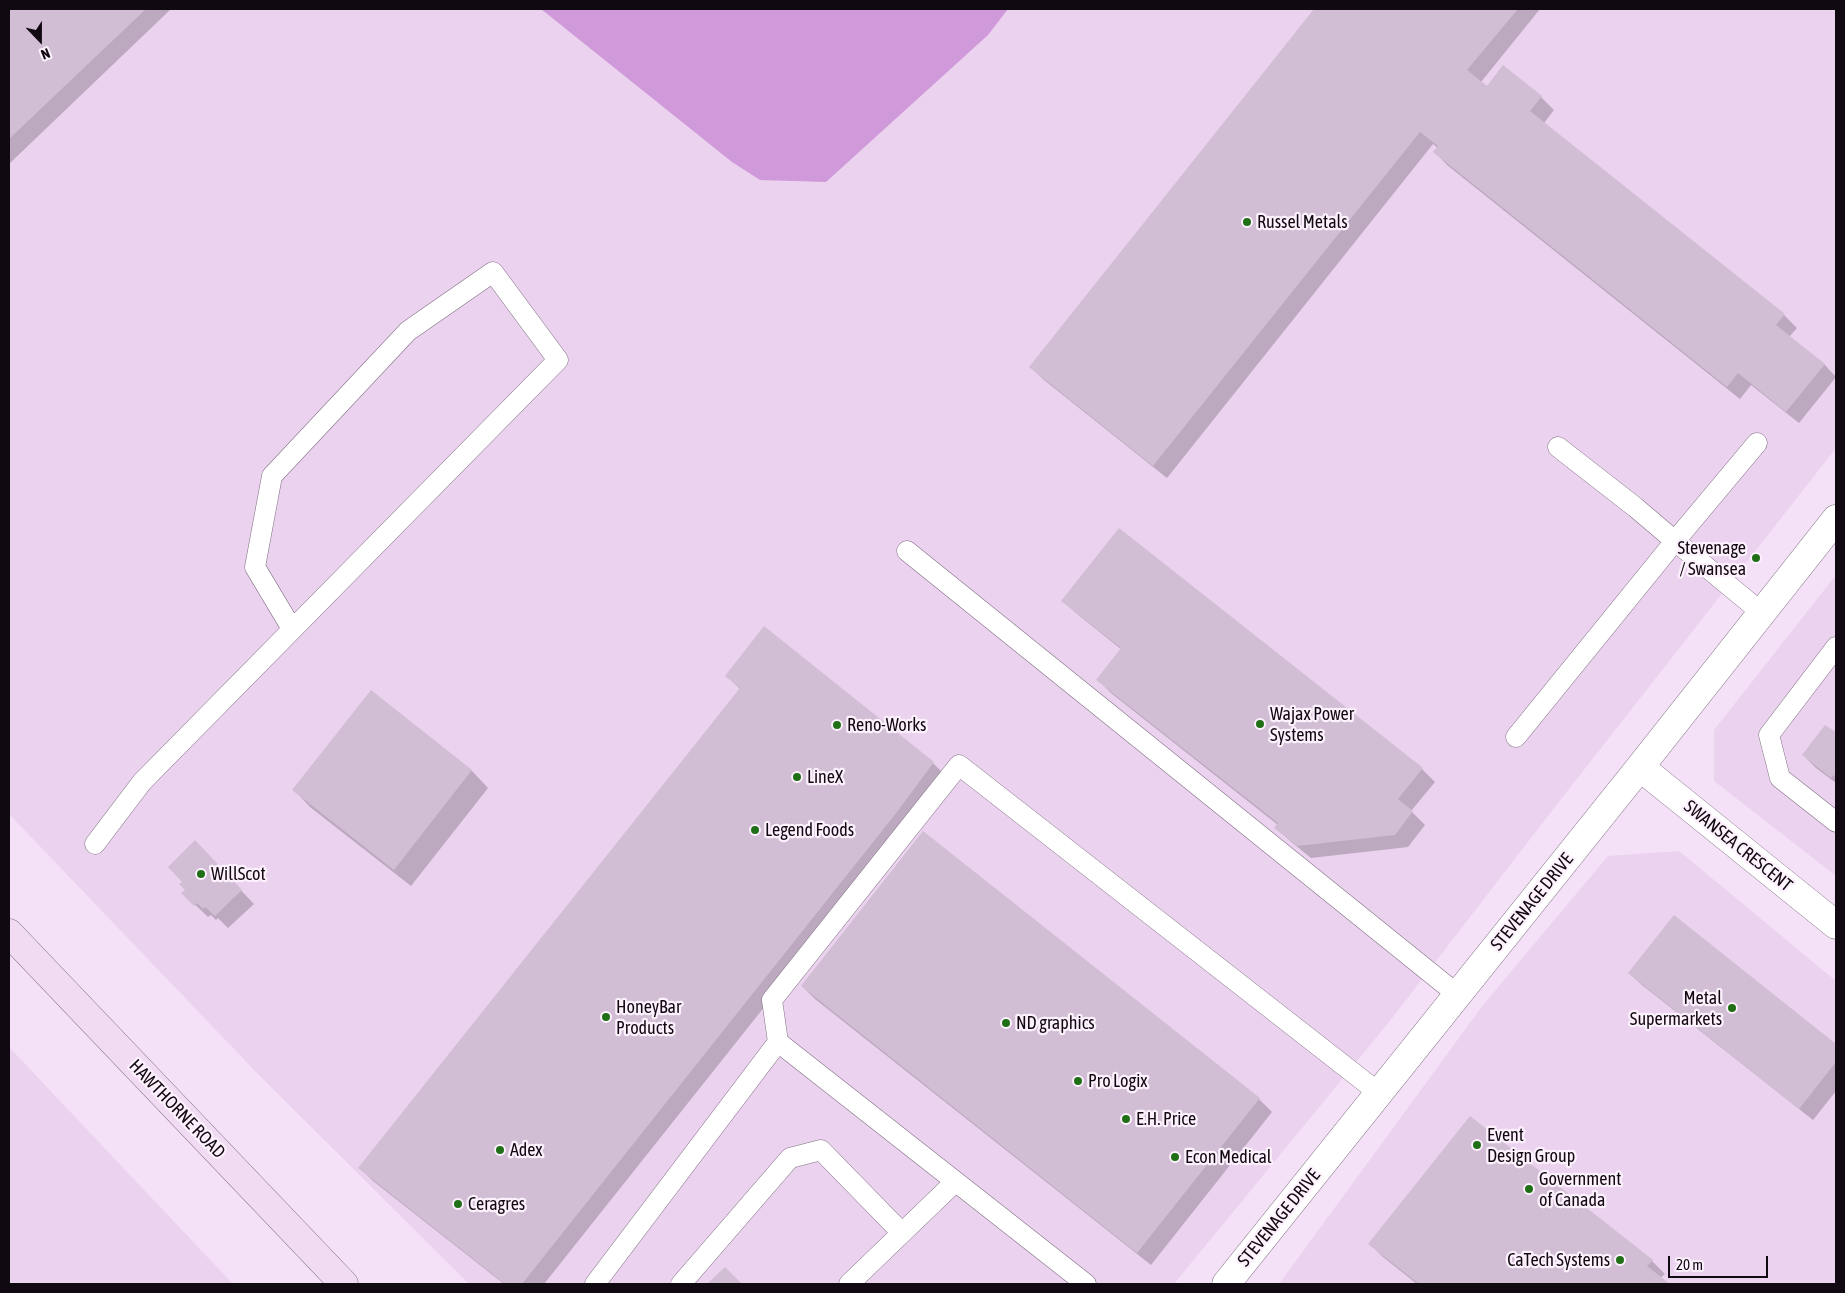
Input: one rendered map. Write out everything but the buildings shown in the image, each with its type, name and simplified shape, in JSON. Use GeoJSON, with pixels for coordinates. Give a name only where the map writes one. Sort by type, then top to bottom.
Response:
{"type":"FeatureCollection","features":[{"type":"Feature","properties":{"kind":"main road","name":"HAWTHORNE ROAD"},"geometry":{"type":"LineString","coordinates":[[9,933],[344,1284]]}},
{"type":"Feature","properties":{"kind":"street","name":"STEVENAGE DRIVE"},"geometry":{"type":"LineString","coordinates":[[1226,1284],[1640,767],[1836,518]]}},
{"type":"Feature","properties":{"kind":"street","name":"SWANSEA CRESCENT"},"geometry":{"type":"LineString","coordinates":[[1640,767],[1836,925]]}},
{"type":"Feature","properties":{"kind":"lane"},"geometry":{"type":"LineString","coordinates":[[95,844],[142,782],[558,360],[493,272],[408,331],[272,476],[255,567],[292,629]]}},
{"type":"Feature","properties":{"kind":"lane"},"geometry":{"type":"LineString","coordinates":[[1516,737],[1757,443]]}},
{"type":"Feature","properties":{"kind":"lane"},"geometry":{"type":"LineString","coordinates":[[1558,447],[1635,507],[1762,613]]}},
{"type":"Feature","properties":{"kind":"lane"},"geometry":{"type":"LineString","coordinates":[[907,551],[1458,994]]}},
{"type":"Feature","properties":{"kind":"lane"},"geometry":{"type":"LineString","coordinates":[[1836,646],[1769,735],[1780,778],[1836,822]]}},
{"type":"Feature","properties":{"kind":"lane"},"geometry":{"type":"LineString","coordinates":[[1085,1284],[778,1042],[772,1000],[959,765],[1379,1093]]}},
{"type":"Feature","properties":{"kind":"lane"},"geometry":{"type":"LineString","coordinates":[[595,1284],[778,1042]]}},
{"type":"Feature","properties":{"kind":"lane"},"geometry":{"type":"LineString","coordinates":[[681,1284],[790,1158],[821,1150],[902,1233]]}},
{"type":"Feature","properties":{"kind":"lane"},"geometry":{"type":"LineString","coordinates":[[849,1284],[955,1182]]}},
{"type":"Feature","properties":{"kind":"shaded area"},"geometry":{"type":"Polygon","coordinates":[[[9,9],[1836,9],[1836,448],[1389,1022],[1174,1284],[469,1284],[257,1073],[9,814],[9,9]]]}},
{"type":"Feature","properties":{"kind":"shaded area"},"geometry":{"type":"Polygon","coordinates":[[[541,9],[1008,9],[988,35],[826,182],[760,180],[732,162],[541,9]]]}},
{"type":"Feature","properties":{"kind":"shaded area"},"geometry":{"type":"Polygon","coordinates":[[[1836,575],[1836,876],[1714,781],[1714,730],[1836,575]]]}},
{"type":"Feature","properties":{"kind":"shaded area"},"geometry":{"type":"Polygon","coordinates":[[[1679,851],[1836,981],[1836,1284],[1279,1284],[1483,1005],[1608,856],[1679,851]]]}},
{"type":"Feature","properties":{"kind":"shaded area"},"geometry":{"type":"Polygon","coordinates":[[[9,1047],[233,1284],[9,1284],[9,1047]]]}},
{"type":"Feature","properties":{"kind":"place","name":"Russel Metals"},"geometry":{"type":"Point","coordinates":[1247,222]}},
{"type":"Feature","properties":{"kind":"place","name":"Stevenage / Swansea"},"geometry":{"type":"Point","coordinates":[1756,558]}},
{"type":"Feature","properties":{"kind":"place","name":"Wajax Power Systems"},"geometry":{"type":"Point","coordinates":[1260,724]}},
{"type":"Feature","properties":{"kind":"place","name":"Reno-Works"},"geometry":{"type":"Point","coordinates":[837,725]}},
{"type":"Feature","properties":{"kind":"place","name":"LineX"},"geometry":{"type":"Point","coordinates":[797,777]}},
{"type":"Feature","properties":{"kind":"place","name":"Legend Foods"},"geometry":{"type":"Point","coordinates":[755,830]}},
{"type":"Feature","properties":{"kind":"place","name":"WillScot"},"geometry":{"type":"Point","coordinates":[201,874]}},
{"type":"Feature","properties":{"kind":"place","name":"Metal Supermarkets"},"geometry":{"type":"Point","coordinates":[1732,1008]}},
{"type":"Feature","properties":{"kind":"place","name":"HoneyBar Products"},"geometry":{"type":"Point","coordinates":[606,1017]}},
{"type":"Feature","properties":{"kind":"place","name":"ND graphics"},"geometry":{"type":"Point","coordinates":[1006,1023]}},
{"type":"Feature","properties":{"kind":"place","name":"Pro Logix"},"geometry":{"type":"Point","coordinates":[1078,1081]}},
{"type":"Feature","properties":{"kind":"place","name":"E.H. Price"},"geometry":{"type":"Point","coordinates":[1126,1119]}},
{"type":"Feature","properties":{"kind":"place","name":"Event Design Group"},"geometry":{"type":"Point","coordinates":[1477,1145]}},
{"type":"Feature","properties":{"kind":"place","name":"Adex"},"geometry":{"type":"Point","coordinates":[500,1150]}},
{"type":"Feature","properties":{"kind":"place","name":"Econ Medical"},"geometry":{"type":"Point","coordinates":[1175,1157]}},
{"type":"Feature","properties":{"kind":"place","name":"Government of Canada"},"geometry":{"type":"Point","coordinates":[1529,1189]}},
{"type":"Feature","properties":{"kind":"place","name":"Ceragres"},"geometry":{"type":"Point","coordinates":[458,1204]}},
{"type":"Feature","properties":{"kind":"place","name":"CaTech Systems"},"geometry":{"type":"Point","coordinates":[1620,1260]}}]}
